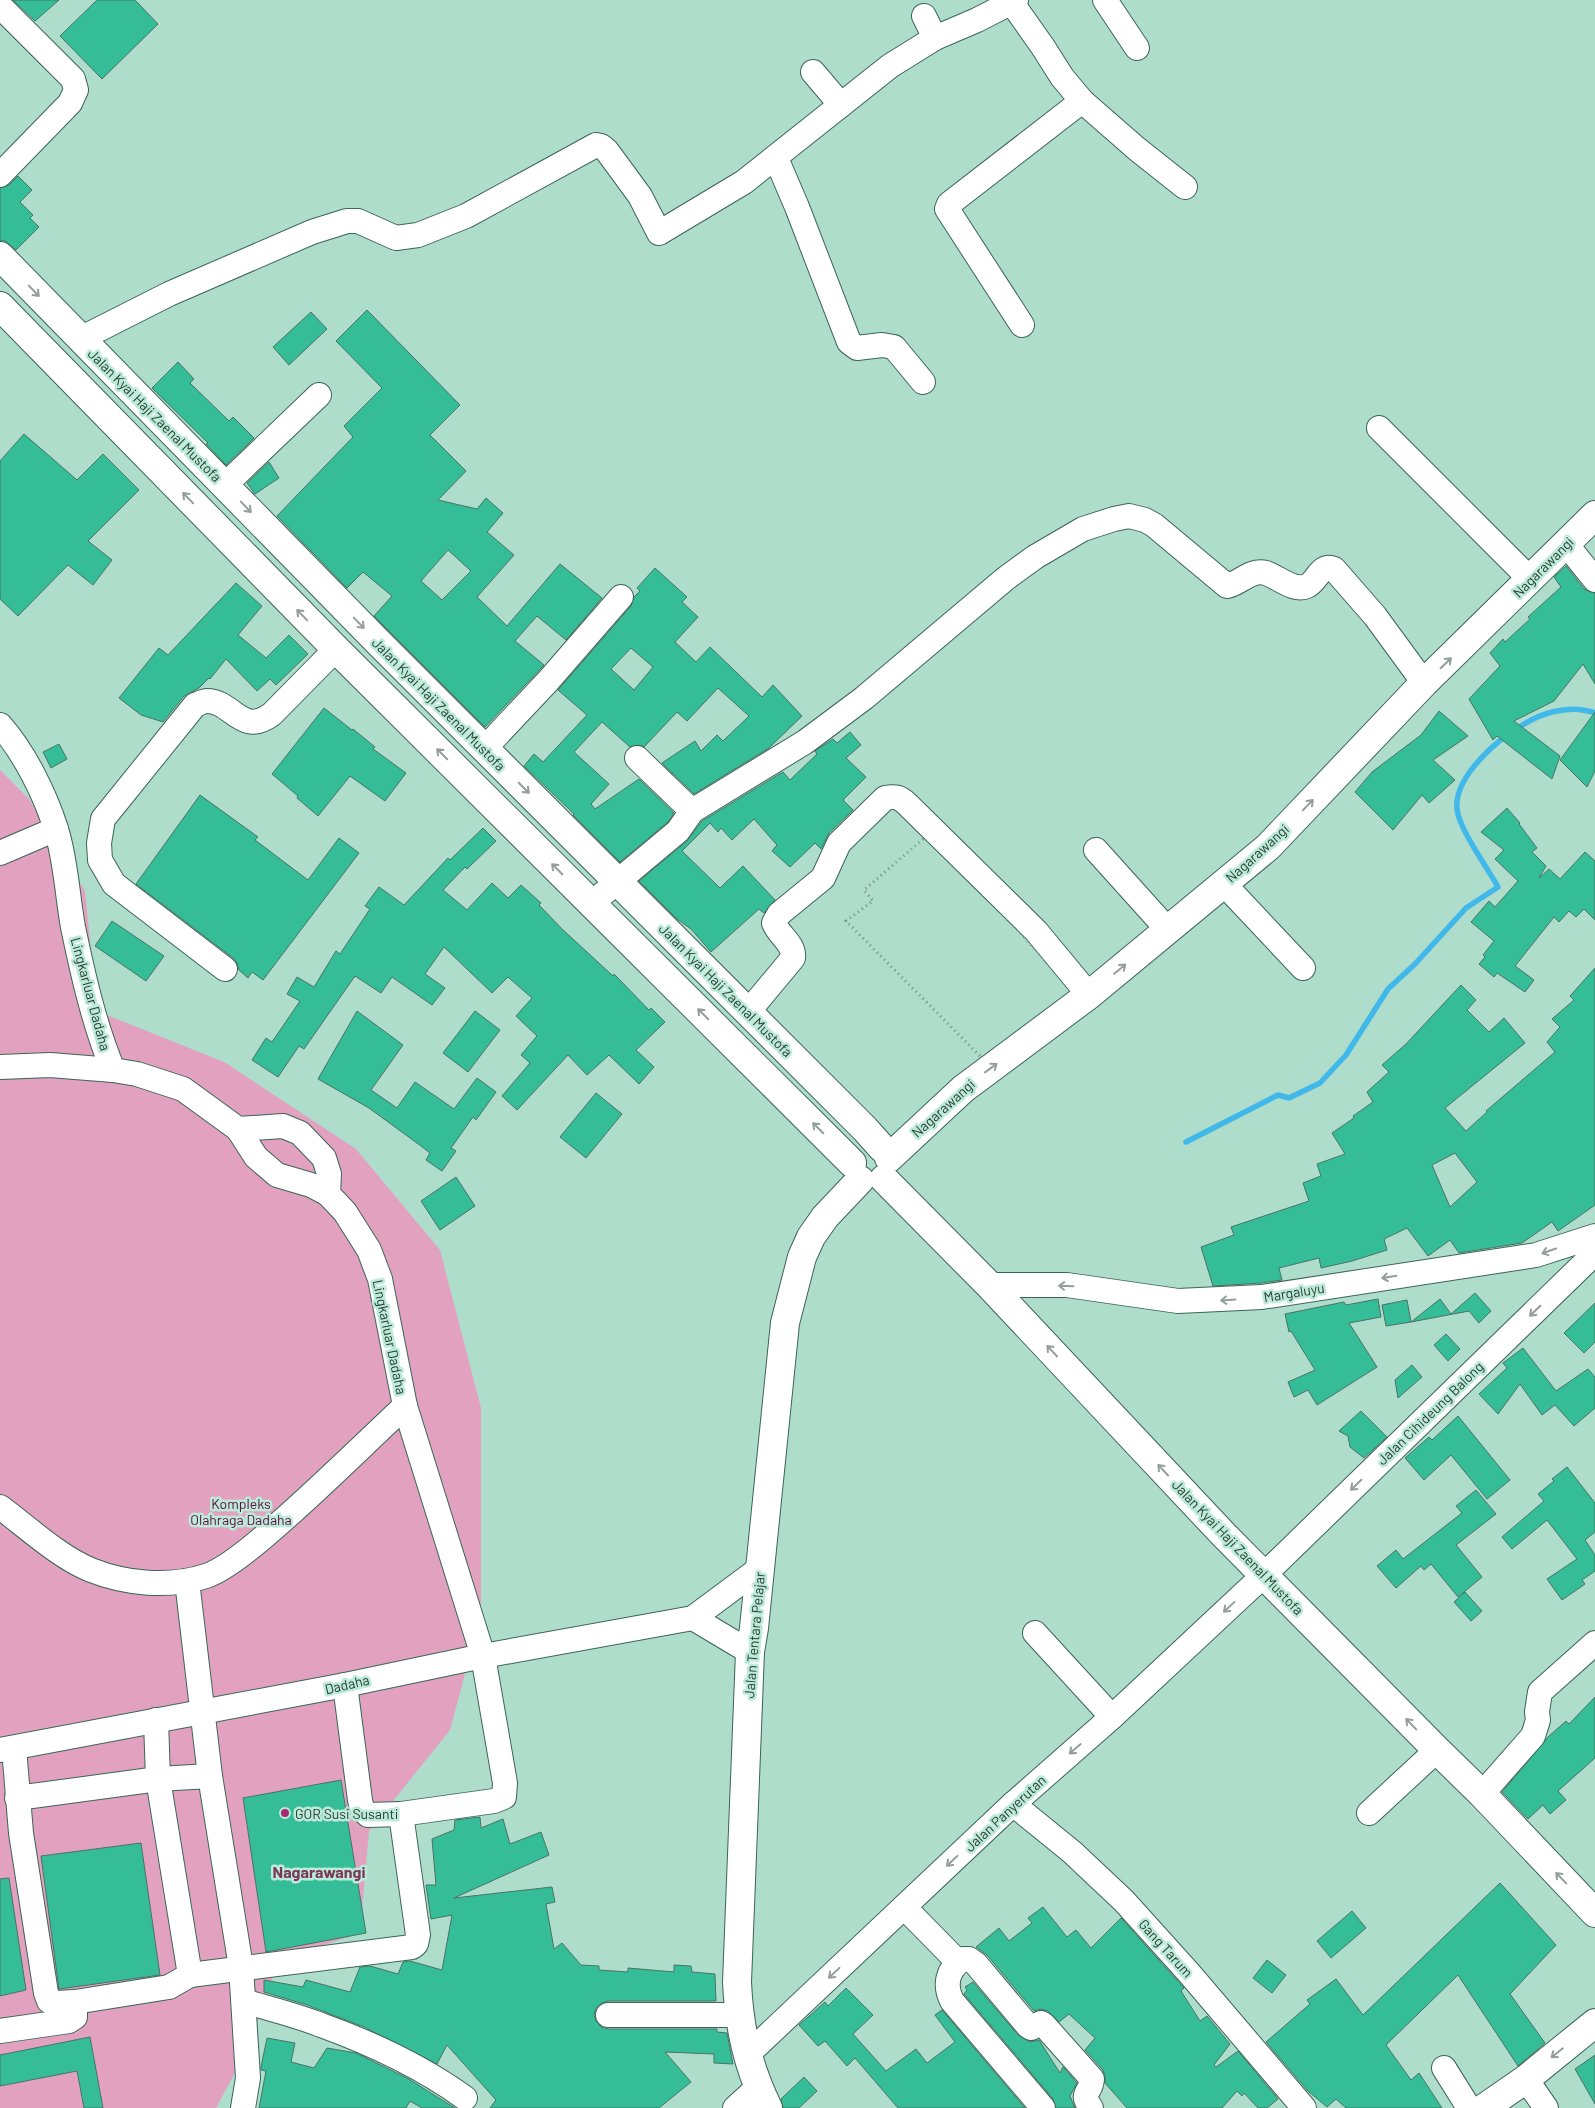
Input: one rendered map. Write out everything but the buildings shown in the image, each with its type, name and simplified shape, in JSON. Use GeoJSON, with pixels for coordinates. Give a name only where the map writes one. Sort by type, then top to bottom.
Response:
{"type":"FeatureCollection","features":[{"type":"Feature","properties":{"kind":"main road","name":"Jalan Kyai Haji Zaenal Mustofa"},"geometry":{"type":"LineString","coordinates":[[0,256],[484,749],[865,1128],[873,1166]]}},
{"type":"Feature","properties":{"kind":"main road","name":"Jalan Kyai Haji Zaenal Mustofa"},"geometry":{"type":"LineString","coordinates":[[0,306],[345,658],[592,903],[873,1166],[990,1285],[1224,1535],[1482,1794],[1595,1913]]}},
{"type":"Feature","properties":{"kind":"main road"},"geometry":{"type":"LineString","coordinates":[[116,424],[145,402]]}},
{"type":"Feature","properties":{"kind":"main road","name":"Nagarawangi"},"geometry":{"type":"LineString","coordinates":[[873,1166],[963,1089],[1090,995],[1268,847],[1424,684],[1595,515]]}},
{"type":"Feature","properties":{"kind":"main road"},"geometry":{"type":"LineString","coordinates":[[345,658],[379,643]]}},
{"type":"Feature","properties":{"kind":"main road","name":"Jalan Tentara Pelajar"},"geometry":{"type":"LineString","coordinates":[[763,2098],[747,2055],[738,2015],[738,1982],[750,1652],[785,1322],[802,1257],[810,1237],[824,1217],[873,1166]]}},
{"type":"Feature","properties":{"kind":"main road"},"geometry":{"type":"LineString","coordinates":[[1484,2108],[1526,2079],[1595,2023]]}},
{"type":"Feature","properties":{"kind":"street"},"geometry":{"type":"LineString","coordinates":[[1105,0],[1137,48]]}},
{"type":"Feature","properties":{"kind":"street"},"geometry":{"type":"LineString","coordinates":[[80,339],[169,294],[312,232],[338,224],[358,221],[396,238],[404,238],[466,216],[596,145],[602,146],[607,151],[640,196],[659,233],[744,182],[890,66],[935,38],[1014,2],[1062,77],[1082,101],[1137,150],[1185,187]]}},
{"type":"Feature","properties":{"kind":"street"},"geometry":{"type":"LineString","coordinates":[[0,6],[73,79],[76,90],[70,102],[0,175]]}},
{"type":"Feature","properties":{"kind":"street"},"geometry":{"type":"LineString","coordinates":[[924,16],[935,38]]}},
{"type":"Feature","properties":{"kind":"street"},"geometry":{"type":"LineString","coordinates":[[813,72],[841,105]]}},
{"type":"Feature","properties":{"kind":"street"},"geometry":{"type":"LineString","coordinates":[[1022,325],[947,209],[949,204],[1082,101]]}},
{"type":"Feature","properties":{"kind":"street"},"geometry":{"type":"LineString","coordinates":[[776,158],[849,342],[857,348],[882,345],[894,347],[923,382]]}},
{"type":"Feature","properties":{"kind":"street"},"geometry":{"type":"LineString","coordinates":[[225,485],[319,396]]}},
{"type":"Feature","properties":{"kind":"street"},"geometry":{"type":"LineString","coordinates":[[1379,428],[1531,580]]}},
{"type":"Feature","properties":{"kind":"street"},"geometry":{"type":"LineString","coordinates":[[592,903],[678,831],[692,811],[805,742],[864,698],[1035,556],[1082,528],[1114,519],[1129,516],[1146,520],[1226,586],[1232,585],[1247,575],[1266,573],[1301,588],[1308,586],[1324,568],[1334,569],[1375,616],[1424,684]]}},
{"type":"Feature","properties":{"kind":"street"},"geometry":{"type":"LineString","coordinates":[[1566,544],[1595,580]]}},
{"type":"Feature","properties":{"kind":"street"},"geometry":{"type":"LineString","coordinates":[[484,749],[548,681],[620,597]]}},
{"type":"Feature","properties":{"kind":"street"},"geometry":{"type":"LineString","coordinates":[[225,969],[114,884],[100,860],[99,843],[103,819],[195,705],[207,701],[250,722],[262,721],[345,658]]}},
{"type":"Feature","properties":{"kind":"street","name":"Lingkarluar Dadaha"},"geometry":{"type":"LineString","coordinates":[[0,725],[11,738],[32,772],[56,829],[73,927],[96,1023],[113,1070],[137,1074],[183,1088],[238,1129],[256,1157],[278,1175],[311,1185],[328,1194],[345,1212],[359,1234],[380,1279],[404,1406],[483,1656],[505,1783],[504,1797],[494,1801],[401,1814]]}},
{"type":"Feature","properties":{"kind":"street"},"geometry":{"type":"LineString","coordinates":[[637,758],[692,811]]}},
{"type":"Feature","properties":{"kind":"street"},"geometry":{"type":"LineString","coordinates":[[748,1012],[793,958],[792,949],[777,930],[774,923],[779,914],[823,878],[839,843],[885,798],[893,796],[902,798],[1015,909],[1090,995]]}},
{"type":"Feature","properties":{"kind":"street"},"geometry":{"type":"LineString","coordinates":[[0,853],[56,829]]}},
{"type":"Feature","properties":{"kind":"street"},"geometry":{"type":"LineString","coordinates":[[1096,850],[1168,930]]}},
{"type":"Feature","properties":{"kind":"street"},"geometry":{"type":"LineString","coordinates":[[1224,884],[1303,968]]}},
{"type":"Feature","properties":{"kind":"street"},"geometry":{"type":"LineString","coordinates":[[0,1068],[50,1065],[113,1070]]}},
{"type":"Feature","properties":{"kind":"street"},"geometry":{"type":"LineString","coordinates":[[238,1129],[283,1126],[300,1133],[324,1158],[329,1174],[328,1194]]}},
{"type":"Feature","properties":{"kind":"street","name":"Margaluyu"},"geometry":{"type":"LineString","coordinates":[[990,1285],[1067,1285],[1178,1301],[1262,1297],[1536,1255],[1595,1236]]}},
{"type":"Feature","properties":{"kind":"street","name":"Jalan Cihideung Balong"},"geometry":{"type":"LineString","coordinates":[[1264,1574],[1595,1253]]}},
{"type":"Feature","properties":{"kind":"street"},"geometry":{"type":"LineString","coordinates":[[0,1507],[64,1555],[89,1569],[120,1578],[158,1584],[166,1585],[186,1582],[208,1576],[257,1543],[302,1504],[404,1406]]}},
{"type":"Feature","properties":{"kind":"street","name":"Dadaha"},"geometry":{"type":"LineString","coordinates":[[7,1749],[156,1720],[204,1713],[483,1656],[694,1618],[759,1569]]}},
{"type":"Feature","properties":{"kind":"street","name":"Jalan Panyerutan"},"geometry":{"type":"LineString","coordinates":[[747,2055],[1013,1804],[1112,1717],[1264,1574]]}},
{"type":"Feature","properties":{"kind":"street"},"geometry":{"type":"LineString","coordinates":[[186,1582],[204,1713],[210,1776],[241,1967],[248,2078],[244,2108]]}},
{"type":"Feature","properties":{"kind":"street"},"geometry":{"type":"LineString","coordinates":[[694,1618],[750,1652]]}},
{"type":"Feature","properties":{"kind":"street"},"geometry":{"type":"LineString","coordinates":[[1034,1633],[1112,1717]]}},
{"type":"Feature","properties":{"kind":"street"},"geometry":{"type":"LineString","coordinates":[[1482,1794],[1533,1736],[1538,1720],[1537,1712],[1540,1692],[1595,1643]]}},
{"type":"Feature","properties":{"kind":"street"},"geometry":{"type":"LineString","coordinates":[[7,1749],[17,1798],[46,1994],[49,2000],[56,2003],[75,2002],[169,1987],[190,1975],[402,1948],[416,1944],[418,1934],[401,1814],[371,1816],[362,1809],[346,1685]]}},
{"type":"Feature","properties":{"kind":"street"},"geometry":{"type":"LineString","coordinates":[[156,1720],[158,1779],[190,1975]]}},
{"type":"Feature","properties":{"kind":"street"},"geometry":{"type":"LineString","coordinates":[[1369,1813],[1437,1750]]}},
{"type":"Feature","properties":{"kind":"street"},"geometry":{"type":"LineString","coordinates":[[17,1798],[158,1779],[210,1776]]}},
{"type":"Feature","properties":{"kind":"street","name":"Gang Tarum"},"geometry":{"type":"LineString","coordinates":[[1013,1804],[1072,1852],[1124,1901],[1189,1973],[1304,2108]]}},
{"type":"Feature","properties":{"kind":"street"},"geometry":{"type":"LineString","coordinates":[[904,1907],[958,1962]]}},
{"type":"Feature","properties":{"kind":"street"},"geometry":{"type":"LineString","coordinates":[[1039,2106],[952,2001],[947,1984],[950,1974],[958,1962],[966,1959],[976,1964],[1030,2027],[1041,2023],[1047,2027],[1092,2079],[1092,2083],[1085,2094],[1086,2100],[1092,2108]]}},
{"type":"Feature","properties":{"kind":"street"},"geometry":{"type":"LineString","coordinates":[[244,2001],[321,2024],[440,2079],[465,2098]]}},
{"type":"Feature","properties":{"kind":"street"},"geometry":{"type":"LineString","coordinates":[[0,2031],[69,2021],[75,2018],[75,2002]]}},
{"type":"Feature","properties":{"kind":"street"},"geometry":{"type":"LineString","coordinates":[[608,2016],[738,2015]]}},
{"type":"Feature","properties":{"kind":"street"},"geometry":{"type":"LineString","coordinates":[[1444,2068],[1469,2108]]}},
{"type":"Feature","properties":{"kind":"street"},"geometry":{"type":"LineString","coordinates":[[1526,2079],[1546,2108]]}},
{"type":"Feature","properties":{"kind":"street"},"geometry":{"type":"LineString","coordinates":[[735,2108],[763,2098]]}},
{"type":"Feature","properties":{"kind":"path"},"geometry":{"type":"LineString","coordinates":[[929,834],[1076,993],[983,1059],[846,921],[873,901],[864,890],[929,834]]}},
{"type":"Feature","properties":{"kind":"green space","name":"Kompleks Olahraga Dadaha"},"geometry":{"type":"Polygon","coordinates":[[[0,770],[29,799],[85,891],[97,1011],[224,1062],[356,1149],[440,1250],[481,1408],[481,1614],[450,1730],[369,1831],[360,1933],[279,1960],[248,2049],[216,2108],[0,2108],[0,770]]]}},
{"type":"Feature","properties":{"kind":"waterway"},"geometry":{"type":"LineString","coordinates":[[1515,730],[1533,719],[1553,712],[1574,709],[1595,713]]}},
{"type":"Feature","properties":{"kind":"waterway"},"geometry":{"type":"LineString","coordinates":[[1186,1142],[1278,1095],[1289,1098],[1320,1083],[1346,1055],[1388,989],[1415,964],[1466,908],[1498,887],[1463,827],[1457,809],[1457,798],[1466,777],[1473,767],[1507,735]]}},
{"type":"Feature","properties":{"kind":"place","name":"GOR Susi Susanti"},"geometry":{"type":"Point","coordinates":[285,1813]}},
{"type":"Feature","properties":{"kind":"district","name":"Nagarawangi"},"geometry":{"type":"Point","coordinates":[319,1871]}}]}
